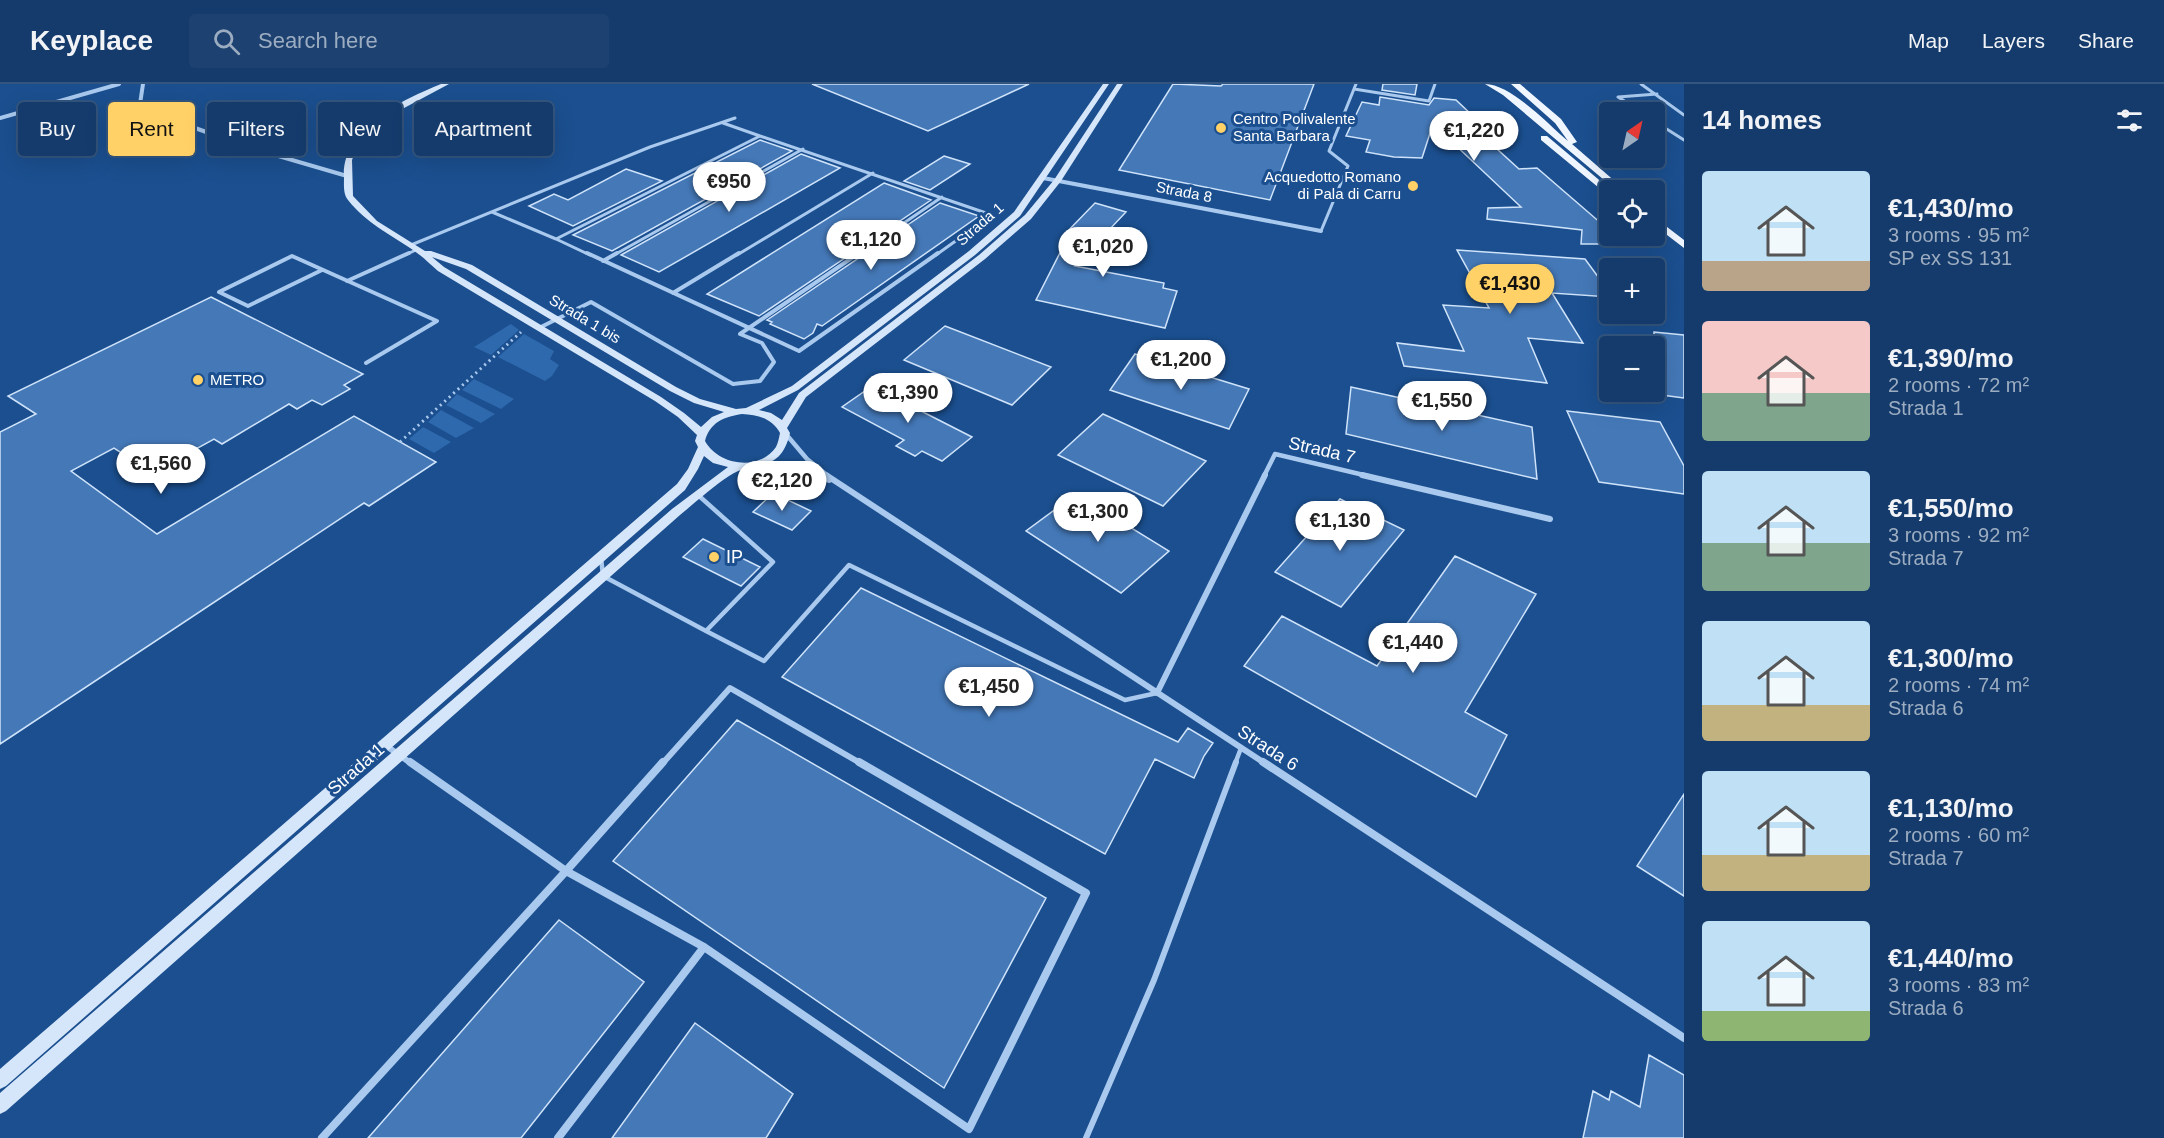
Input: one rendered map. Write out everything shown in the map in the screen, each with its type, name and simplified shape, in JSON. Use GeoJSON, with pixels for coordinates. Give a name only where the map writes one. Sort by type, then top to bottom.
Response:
{"type":"FeatureCollection","features":[{"type":"Feature","properties":{"kind":"main road"},"geometry":{"type":"LineString","coordinates":[[1489,84],[1506,93],[1610,180]]}},
{"type":"Feature","properties":{"kind":"main road"},"geometry":{"type":"LineString","coordinates":[[1489,84],[1492,93],[1599,185]]}},
{"type":"Feature","properties":{"kind":"main road"},"geometry":{"type":"LineString","coordinates":[[1515,84],[1558,121],[1571,138],[1575,150]]}},
{"type":"Feature","properties":{"kind":"main road"},"geometry":{"type":"LineString","coordinates":[[1665,230],[1684,246]]}},
{"type":"Feature","properties":{"kind":"main road"},"geometry":{"type":"LineString","coordinates":[[1665,242],[1684,258]]}},
{"type":"Feature","properties":{"kind":"street"},"geometry":{"type":"LineString","coordinates":[[0,118],[118,84]]}},
{"type":"Feature","properties":{"kind":"street"},"geometry":{"type":"LineString","coordinates":[[143,84],[140,104],[150,112],[254,149],[347,176],[349,158],[366,132],[394,109],[446,84]]}},
{"type":"Feature","properties":{"kind":"street","name":"Strada 1"},"geometry":{"type":"LineString","coordinates":[[748,411],[795,388],[972,253],[1017,214],[1106,84]]}},
{"type":"Feature","properties":{"kind":"street","name":"Strada 1"},"geometry":{"type":"LineString","coordinates":[[784,430],[802,395],[982,258],[1028,217],[1057,181],[1120,84]]}},
{"type":"Feature","properties":{"kind":"street","name":"Strada 1 bis"},"geometry":{"type":"LineString","coordinates":[[347,176],[349,197],[374,223],[415,247],[441,268],[657,399],[681,415],[701,433]]}},
{"type":"Feature","properties":{"kind":"street","name":"Strada 8"},"geometry":{"type":"LineString","coordinates":[[1043,178],[1322,231]]}},
{"type":"Feature","properties":{"kind":"street","name":"Strada 1 bis"},"geometry":{"type":"LineString","coordinates":[[415,247],[469,267],[689,398],[736,412]]}},
{"type":"Feature","properties":{"kind":"street"},"geometry":{"type":"LineString","coordinates":[[748,411],[765,414],[784,430],[780,450],[760,462],[740,465],[716,460],[702,448],[701,433],[711,421],[736,412],[748,411]]}},
{"type":"Feature","properties":{"kind":"street","name":"Strada 6"},"geometry":{"type":"LineString","coordinates":[[784,430],[807,459],[835,482],[1684,1038]]}},
{"type":"Feature","properties":{"kind":"street","name":"Strada 1"},"geometry":{"type":"LineString","coordinates":[[0,1080],[681,487],[693,469],[702,448]]}},
{"type":"Feature","properties":{"kind":"street","name":"Strada 7"},"geometry":{"type":"LineString","coordinates":[[1157,693],[1275,454],[1550,519]]}},
{"type":"Feature","properties":{"kind":"street","name":"Strada 6"},"geometry":{"type":"LineString","coordinates":[[760,462],[806,471],[835,482]]}},
{"type":"Feature","properties":{"kind":"street","name":"Strada 1"},"geometry":{"type":"LineString","coordinates":[[0,1105],[603,576],[698,495],[740,465]]}},
{"type":"Feature","properties":{"kind":"street"},"geometry":{"type":"LineString","coordinates":[[322,1138],[566,871],[730,688],[1086,893],[969,1129],[704,947],[566,871],[385,745]]}},
{"type":"Feature","properties":{"kind":"street"},"geometry":{"type":"LineString","coordinates":[[558,1138],[704,947]]}},
{"type":"Feature","properties":{"kind":"lane"},"geometry":{"type":"LineString","coordinates":[[1322,231],[1348,166],[1329,151],[1356,84]]}},
{"type":"Feature","properties":{"kind":"lane"},"geometry":{"type":"LineString","coordinates":[[1354,89],[1429,101],[1435,84]]}},
{"type":"Feature","properties":{"kind":"lane"},"geometry":{"type":"LineString","coordinates":[[1641,84],[1684,115]]}},
{"type":"Feature","properties":{"kind":"lane"},"geometry":{"type":"LineString","coordinates":[[1626,102],[1618,97],[1657,94]]}},
{"type":"Feature","properties":{"kind":"lane"},"geometry":{"type":"LineString","coordinates":[[347,281],[492,212],[650,147],[735,118]]}},
{"type":"Feature","properties":{"kind":"lane"},"geometry":{"type":"LineString","coordinates":[[492,212],[556,239],[799,351],[992,215],[723,123]]}},
{"type":"Feature","properties":{"kind":"lane"},"geometry":{"type":"LineString","coordinates":[[1665,128],[1684,140]]}},
{"type":"Feature","properties":{"kind":"lane"},"geometry":{"type":"LineString","coordinates":[[556,239],[762,135]]}},
{"type":"Feature","properties":{"kind":"lane"},"geometry":{"type":"LineString","coordinates":[[603,261],[803,149]]}},
{"type":"Feature","properties":{"kind":"lane"},"geometry":{"type":"LineString","coordinates":[[673,293],[873,173]]}},
{"type":"Feature","properties":{"kind":"lane"},"geometry":{"type":"LineString","coordinates":[[535,326],[557,319],[591,302],[733,384],[760,381],[774,362],[762,343],[740,334],[942,197]]}},
{"type":"Feature","properties":{"kind":"lane"},"geometry":{"type":"LineString","coordinates":[[322,270],[248,306],[219,292],[292,256],[437,321],[366,363]]}},
{"type":"Feature","properties":{"kind":"lane"},"geometry":{"type":"LineString","coordinates":[[698,495],[773,562],[706,631]]}},
{"type":"Feature","properties":{"kind":"lane"},"geometry":{"type":"LineString","coordinates":[[601,557],[603,576],[764,661],[849,565],[1125,700],[1157,693]]}},
{"type":"Feature","properties":{"kind":"lane"},"geometry":{"type":"LineString","coordinates":[[1086,1138],[1154,980],[1241,748]]}},
{"type":"Feature","properties":{"kind":"path"},"geometry":{"type":"LineString","coordinates":[[400,442],[535,326]]}},
{"type":"Feature","properties":{"kind":"shaded area"},"geometry":{"type":"Polygon","coordinates":[[[511,324],[519,330],[491,355],[474,347],[511,324]]]}},
{"type":"Feature","properties":{"kind":"shaded area"},"geometry":{"type":"Polygon","coordinates":[[[524,334],[554,351],[550,359],[559,365],[552,376],[545,381],[498,357],[524,334]]]}},
{"type":"Feature","properties":{"kind":"shaded area"},"geometry":{"type":"Polygon","coordinates":[[[474,379],[514,399],[501,409],[462,390],[474,379]]]}},
{"type":"Feature","properties":{"kind":"shaded area"},"geometry":{"type":"Polygon","coordinates":[[[457,394],[495,414],[481,423],[446,405],[457,394]]]}},
{"type":"Feature","properties":{"kind":"shaded area"},"geometry":{"type":"Polygon","coordinates":[[[441,410],[474,428],[456,438],[428,422],[441,410]]]}},
{"type":"Feature","properties":{"kind":"shaded area"},"geometry":{"type":"Polygon","coordinates":[[[423,427],[451,442],[434,453],[409,439],[423,427]]]}},
{"type":"Feature","properties":{"kind":"building"},"geometry":{"type":"Polygon","coordinates":[[[812,84],[1029,84],[928,131],[812,84]]]}},
{"type":"Feature","properties":{"kind":"building","name":"Centro Polivalente Santa Barbara"},"geometry":{"type":"Polygon","coordinates":[[[1173,84],[1221,86],[1223,84],[1314,84],[1270,200],[1119,170],[1173,84]]]}},
{"type":"Feature","properties":{"kind":"building"},"geometry":{"type":"Polygon","coordinates":[[[1383,84],[1417,84],[1415,95],[1382,90],[1383,84]]]}},
{"type":"Feature","properties":{"kind":"building"},"geometry":{"type":"Polygon","coordinates":[[[1380,97],[1429,105],[1434,98],[1456,100],[1475,118],[1463,118],[1519,169],[1537,168],[1599,222],[1599,244],[1581,244],[1582,230],[1487,219],[1488,208],[1521,207],[1433,124],[1422,158],[1394,157],[1366,152],[1370,140],[1346,136],[1362,102],[1379,105],[1380,97]]]}},
{"type":"Feature","properties":{"kind":"building"},"geometry":{"type":"Polygon","coordinates":[[[760,140],[792,151],[612,251],[573,235],[760,140]]]}},
{"type":"Feature","properties":{"kind":"building"},"geometry":{"type":"Polygon","coordinates":[[[801,154],[840,168],[659,272],[621,255],[801,154]]]}},
{"type":"Feature","properties":{"kind":"building"},"geometry":{"type":"Polygon","coordinates":[[[944,156],[970,164],[930,190],[904,181],[944,156]]]}},
{"type":"Feature","properties":{"kind":"building"},"geometry":{"type":"Polygon","coordinates":[[[626,169],[662,181],[573,226],[529,206],[554,194],[568,200],[626,169]]]}},
{"type":"Feature","properties":{"kind":"building"},"geometry":{"type":"Polygon","coordinates":[[[884,183],[931,200],[759,316],[707,294],[884,183]]]}},
{"type":"Feature","properties":{"kind":"building"},"geometry":{"type":"Polygon","coordinates":[[[940,203],[979,216],[822,326],[817,324],[813,333],[804,339],[770,324],[772,322],[767,320],[940,203]]]}},
{"type":"Feature","properties":{"kind":"building"},"geometry":{"type":"Polygon","coordinates":[[[1095,203],[1126,212],[1075,266],[1164,283],[1163,288],[1177,291],[1165,328],[1036,300],[1068,237],[1063,236],[1095,203]]]}},
{"type":"Feature","properties":{"kind":"building"},"geometry":{"type":"Polygon","coordinates":[[[1457,250],[1585,259],[1599,278],[1599,296],[1552,293],[1583,343],[1528,338],[1547,383],[1404,366],[1397,343],[1464,351],[1443,305],[1489,308],[1457,250]]]}},
{"type":"Feature","properties":{"kind":"building"},"geometry":{"type":"Polygon","coordinates":[[[211,297],[363,374],[344,385],[350,389],[322,405],[312,400],[297,409],[289,404],[222,444],[214,439],[167,465],[156,458],[142,466],[114,448],[71,471],[157,534],[354,416],[436,462],[369,506],[364,503],[0,744],[0,432],[36,414],[8,396],[211,297]]]}},
{"type":"Feature","properties":{"kind":"building"},"geometry":{"type":"Polygon","coordinates":[[[945,326],[1051,367],[1012,405],[904,360],[945,326]]]}},
{"type":"Feature","properties":{"kind":"building"},"geometry":{"type":"Polygon","coordinates":[[[1654,332],[1684,335],[1684,398],[1665,395],[1665,336],[1654,336],[1654,332]]]}},
{"type":"Feature","properties":{"kind":"building"},"geometry":{"type":"Polygon","coordinates":[[[1135,354],[1249,389],[1229,429],[1110,390],[1135,354]]]}},
{"type":"Feature","properties":{"kind":"building"},"geometry":{"type":"Polygon","coordinates":[[[872,386],[972,437],[942,461],[922,451],[915,456],[896,446],[904,440],[842,407],[872,386]]]}},
{"type":"Feature","properties":{"kind":"building"},"geometry":{"type":"Polygon","coordinates":[[[1351,387],[1532,427],[1537,479],[1346,434],[1351,387]]]}},
{"type":"Feature","properties":{"kind":"building"},"geometry":{"type":"Polygon","coordinates":[[[1567,411],[1660,422],[1684,466],[1684,494],[1599,482],[1567,411]]]}},
{"type":"Feature","properties":{"kind":"building"},"geometry":{"type":"Polygon","coordinates":[[[1103,414],[1206,461],[1163,506],[1058,455],[1103,414]]]}},
{"type":"Feature","properties":{"kind":"building"},"geometry":{"type":"Polygon","coordinates":[[[773,493],[811,511],[792,530],[753,512],[773,493]]]}},
{"type":"Feature","properties":{"kind":"building"},"geometry":{"type":"Polygon","coordinates":[[[1076,494],[1169,551],[1121,593],[1026,531],[1076,494]]]}},
{"type":"Feature","properties":{"kind":"building"},"geometry":{"type":"Polygon","coordinates":[[[1340,499],[1404,530],[1341,607],[1275,572],[1340,499]]]}},
{"type":"Feature","properties":{"kind":"building"},"geometry":{"type":"Polygon","coordinates":[[[703,539],[760,567],[741,586],[683,557],[703,539]]]}},
{"type":"Feature","properties":{"kind":"building"},"geometry":{"type":"Polygon","coordinates":[[[1455,556],[1536,594],[1465,712],[1507,735],[1476,797],[1244,666],[1282,616],[1377,666],[1455,556]]]}},
{"type":"Feature","properties":{"kind":"building"},"geometry":{"type":"Polygon","coordinates":[[[861,588],[1178,742],[1188,728],[1213,743],[1194,778],[1155,759],[1105,854],[782,677],[861,588]]]}},
{"type":"Feature","properties":{"kind":"building"},"geometry":{"type":"Polygon","coordinates":[[[737,720],[1046,898],[944,1088],[613,861],[737,720]]]}},
{"type":"Feature","properties":{"kind":"building"},"geometry":{"type":"Polygon","coordinates":[[[1684,794],[1684,896],[1637,866],[1684,794]]]}},
{"type":"Feature","properties":{"kind":"building"},"geometry":{"type":"Polygon","coordinates":[[[559,920],[644,982],[521,1138],[368,1138],[559,920]]]}},
{"type":"Feature","properties":{"kind":"building"},"geometry":{"type":"Polygon","coordinates":[[[695,1023],[793,1094],[766,1138],[612,1138],[695,1023]]]}},
{"type":"Feature","properties":{"kind":"building"},"geometry":{"type":"Polygon","coordinates":[[[1649,1055],[1684,1075],[1684,1138],[1583,1138],[1593,1091],[1609,1100],[1611,1091],[1640,1107],[1649,1055]]]}},
{"type":"Feature","properties":{"kind":"place","name":"Centro Polivalente Santa Barbara"},"geometry":{"type":"Point","coordinates":[1221,128]}},
{"type":"Feature","properties":{"kind":"place","name":"Acquedotto Romano di Pala di Carru"},"geometry":{"type":"Point","coordinates":[1413,186]}},
{"type":"Feature","properties":{"kind":"place","name":"METRO"},"geometry":{"type":"Point","coordinates":[198,380]}},
{"type":"Feature","properties":{"kind":"place","name":"IP"},"geometry":{"type":"Point","coordinates":[714,557]}}]}
